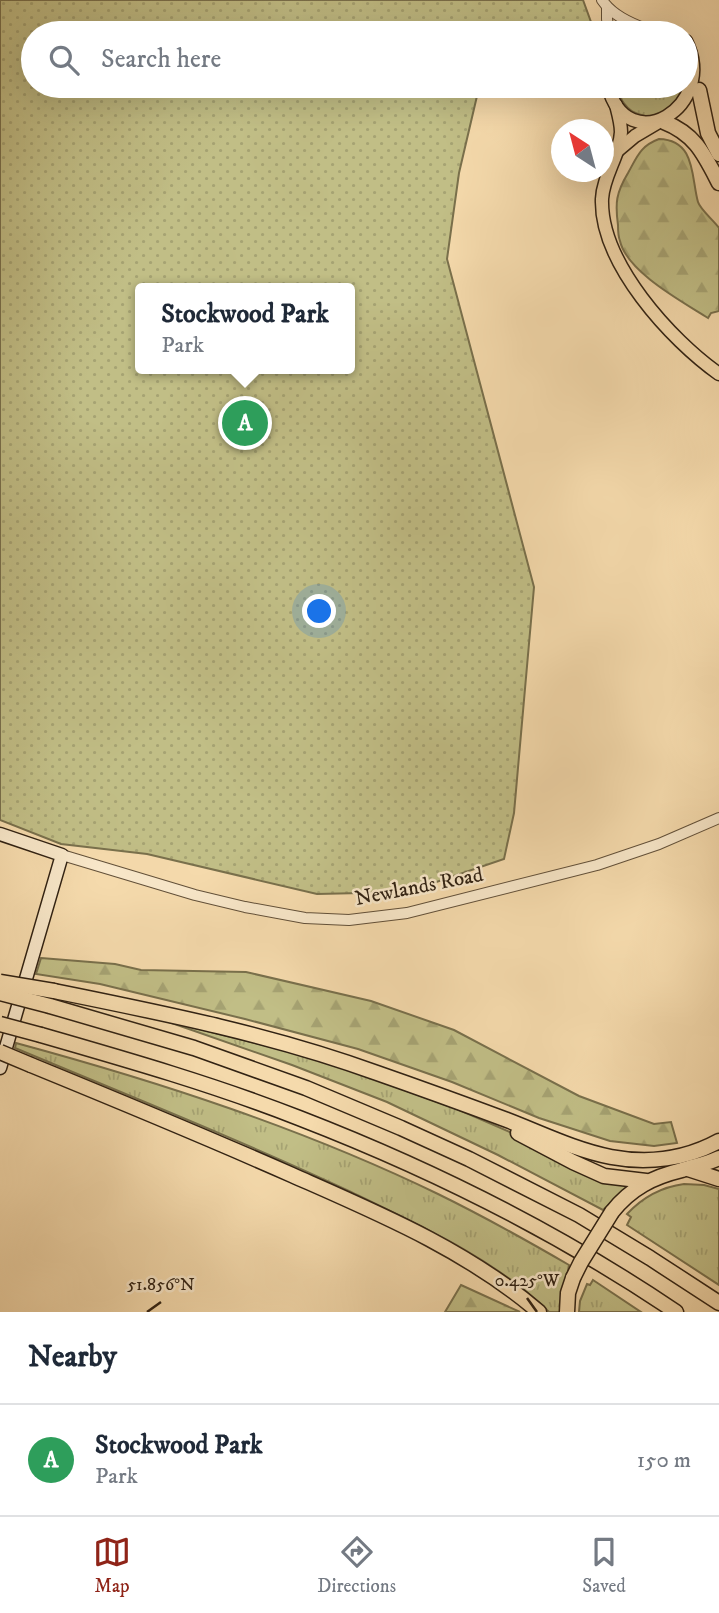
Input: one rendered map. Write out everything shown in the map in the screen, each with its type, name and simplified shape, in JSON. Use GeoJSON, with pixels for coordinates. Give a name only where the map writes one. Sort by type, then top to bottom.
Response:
{"type":"FeatureCollection","features":[{"type":"Feature","properties":{"kind":"highway"},"geometry":{"type":"LineString","coordinates":[[698,90],[708,133],[719,154]]}},
{"type":"Feature","properties":{"kind":"highway"},"geometry":{"type":"LineString","coordinates":[[660,122],[677,127],[688,134],[719,183]]}},
{"type":"Feature","properties":{"kind":"highway"},"geometry":{"type":"LineString","coordinates":[[0,982],[169,1015],[298,1048],[375,1072],[561,1141],[612,1157],[636,1160],[674,1158],[719,1141]]}},
{"type":"Feature","properties":{"kind":"highway"},"geometry":{"type":"LineString","coordinates":[[0,993],[194,1048],[306,1088],[401,1128],[579,1215],[719,1303]]}},
{"type":"Feature","properties":{"kind":"highway"},"geometry":{"type":"LineString","coordinates":[[0,1024],[166,1071],[296,1117],[385,1153],[556,1239],[676,1312]]}},
{"type":"Feature","properties":{"kind":"highway"},"geometry":{"type":"LineString","coordinates":[[0,1052],[162,1118],[375,1212],[479,1267],[539,1312]]}},
{"type":"Feature","properties":{"kind":"highway"},"geometry":{"type":"LineString","coordinates":[[467,1106],[593,1171],[613,1178],[646,1181]]}},
{"type":"Feature","properties":{"kind":"highway"},"geometry":{"type":"LineString","coordinates":[[566,1312],[573,1278],[587,1251],[612,1212],[626,1197],[646,1181],[719,1158]]}},
{"type":"Feature","properties":{"kind":"highway"},"geometry":{"type":"LineString","coordinates":[[686,1168],[719,1179]]}},
{"type":"Feature","properties":{"kind":"main road"},"geometry":{"type":"LineString","coordinates":[[698,60],[701,77],[698,90]]}},
{"type":"Feature","properties":{"kind":"main road"},"geometry":{"type":"LineString","coordinates":[[612,98],[621,131],[602,198],[606,231],[617,257],[636,289],[684,346],[719,374]]}},
{"type":"Feature","properties":{"kind":"main road"},"geometry":{"type":"LineString","coordinates":[[616,152],[635,136],[685,111],[694,98]]}},
{"type":"Feature","properties":{"kind":"main road"},"geometry":{"type":"LineString","coordinates":[[616,105],[628,115],[642,121],[660,122]]}},
{"type":"Feature","properties":{"kind":"main road","name":"Newlands Road"},"geometry":{"type":"LineString","coordinates":[[0,834],[62,855]]}},
{"type":"Feature","properties":{"kind":"main road"},"geometry":{"type":"LineString","coordinates":[[0,1068],[62,855]]}},
{"type":"Feature","properties":{"kind":"street"},"geometry":{"type":"LineString","coordinates":[[604,4],[626,21]]}},
{"type":"Feature","properties":{"kind":"street","name":"Newlands Road"},"geometry":{"type":"LineString","coordinates":[[62,855],[195,895],[245,907],[305,918],[349,920],[407,913],[597,865],[659,844],[719,818]]}},
{"type":"Feature","properties":{"kind":"green space"},"geometry":{"type":"Polygon","coordinates":[[[0,0],[583,0],[591,21],[21,21],[21,98],[477,98],[459,173],[447,259],[534,587],[514,813],[504,859],[407,892],[317,894],[147,854],[61,844],[0,820],[0,0]]]}},
{"type":"Feature","properties":{"kind":"green space"},"geometry":{"type":"Polygon","coordinates":[[[621,98],[678,98],[663,118],[638,114],[627,108],[621,98]]]}},
{"type":"Feature","properties":{"kind":"green space"},"geometry":{"type":"Polygon","coordinates":[[[659,139],[671,141],[686,153],[698,202],[719,228],[719,311],[711,313],[708,318],[644,275],[625,253],[619,239],[617,204],[621,186],[640,153],[647,145],[659,139]]]}},
{"type":"Feature","properties":{"kind":"green space"},"geometry":{"type":"Polygon","coordinates":[[[41,958],[115,964],[141,970],[246,972],[371,1001],[454,1030],[579,1096],[654,1124],[671,1122],[677,1143],[654,1146],[610,1141],[539,1118],[452,1082],[358,1049],[100,984],[36,974],[41,958]]]}},
{"type":"Feature","properties":{"kind":"green space"},"geometry":{"type":"Polygon","coordinates":[[[163,1020],[316,1058],[457,1109],[510,1132],[600,1178],[632,1183],[603,1210],[498,1155],[387,1102],[163,1020]]]}},
{"type":"Feature","properties":{"kind":"green space"},"geometry":{"type":"Polygon","coordinates":[[[16,1043],[231,1109],[336,1148],[438,1194],[569,1265],[561,1312],[549,1312],[481,1259],[403,1217],[267,1154],[15,1048],[16,1043]]]}},
{"type":"Feature","properties":{"kind":"green space"},"geometry":{"type":"Polygon","coordinates":[[[684,1184],[719,1189],[719,1285],[627,1225],[631,1217],[627,1214],[639,1203],[660,1190],[684,1184]]]}},
{"type":"Feature","properties":{"kind":"green space"},"geometry":{"type":"Polygon","coordinates":[[[593,1280],[641,1312],[579,1312],[587,1284],[590,1285],[593,1280]]]}},
{"type":"Feature","properties":{"kind":"green space"},"geometry":{"type":"Polygon","coordinates":[[[461,1285],[520,1312],[445,1312],[461,1285]]]}},
{"type":"Feature","properties":{"kind":"place","name":"Stockwood Park"},"geometry":{"type":"Point","coordinates":[245,423]}}]}
